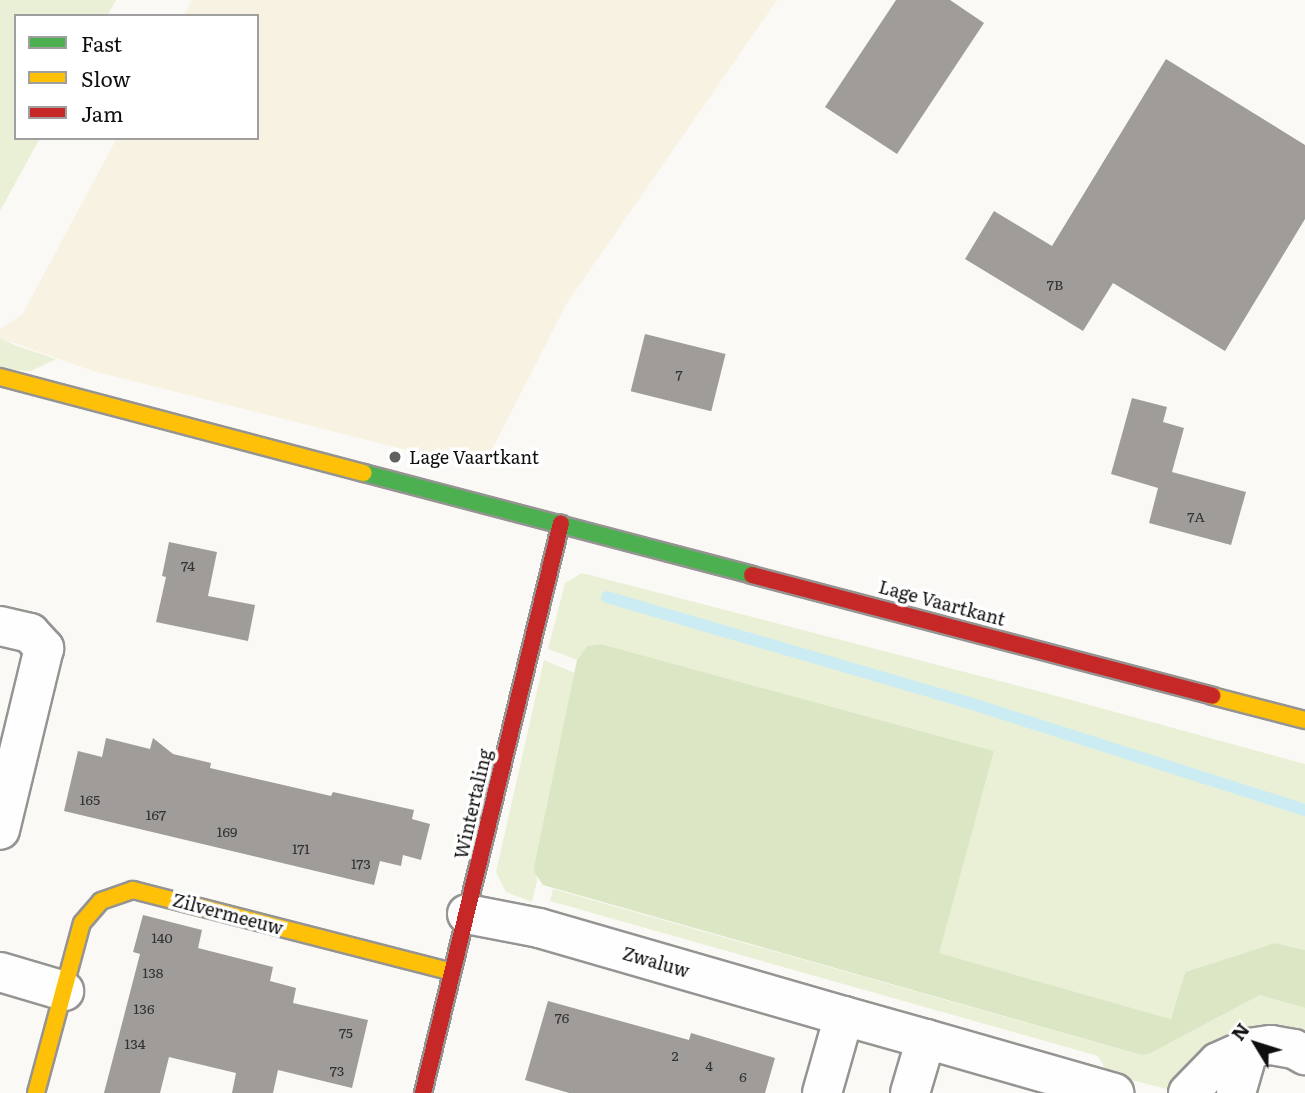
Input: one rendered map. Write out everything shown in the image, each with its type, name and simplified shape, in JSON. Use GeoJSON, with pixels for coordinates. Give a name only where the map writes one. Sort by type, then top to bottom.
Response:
{"type":"FeatureCollection","features":[{"type":"Feature","properties":{"kind":"street","name":"Lage Vaartkant"},"geometry":{"type":"LineString","coordinates":[[0,377],[1305,720]]}},
{"type":"Feature","properties":{"kind":"street","name":"Wintertaling"},"geometry":{"type":"LineString","coordinates":[[423,1093],[561,523]]}},
{"type":"Feature","properties":{"kind":"street"},"geometry":{"type":"LineString","coordinates":[[0,626],[30,633],[44,649],[0,830]]}},
{"type":"Feature","properties":{"kind":"street","name":"Zilvermeeuw"},"geometry":{"type":"LineString","coordinates":[[36,1093],[82,923],[101,901],[133,890],[452,972]]}},
{"type":"Feature","properties":{"kind":"street","name":"Zwaluw"},"geometry":{"type":"LineString","coordinates":[[467,914],[539,928],[926,1039]]}},
{"type":"Feature","properties":{"kind":"street"},"geometry":{"type":"LineString","coordinates":[[0,972],[64,991]]}},
{"type":"Feature","properties":{"kind":"street"},"geometry":{"type":"LineString","coordinates":[[822,1093],[844,1016]]}},
{"type":"Feature","properties":{"kind":"street"},"geometry":{"type":"LineString","coordinates":[[910,1093],[926,1039],[1114,1093]]}},
{"type":"Feature","properties":{"kind":"street"},"geometry":{"type":"LineString","coordinates":[[1188,1093],[1218,1062],[1249,1048],[1271,1045],[1294,1049],[1305,1055]]}},
{"type":"Feature","properties":{"kind":"street"},"geometry":{"type":"LineString","coordinates":[[1236,1093],[1249,1048]]}},
{"type":"Feature","properties":{"kind":"shaded area"},"geometry":{"type":"Polygon","coordinates":[[[192,0],[777,0],[567,303],[482,469],[93,371],[0,338],[0,329],[22,315],[116,140],[259,140],[259,14],[185,14],[192,0]]]}},
{"type":"Feature","properties":{"kind":"green space"},"geometry":{"type":"Polygon","coordinates":[[[0,0],[116,0],[108,14],[14,14],[14,140],[39,140],[0,211],[0,0]]]}},
{"type":"Feature","properties":{"kind":"green space"},"geometry":{"type":"Polygon","coordinates":[[[0,338],[56,359],[31,371],[0,369],[0,338]]]}},
{"type":"Feature","properties":{"kind":"green space"},"geometry":{"type":"Polygon","coordinates":[[[582,573],[1042,692],[1305,764],[1305,950],[1275,943],[1185,972],[1171,1019],[938,953],[994,751],[601,644],[587,646],[577,660],[548,649],[565,583],[582,573]]]}},
{"type":"Feature","properties":{"kind":"green space"},"geometry":{"type":"Polygon","coordinates":[[[601,644],[994,751],[939,953],[1171,1019],[1185,972],[1275,943],[1305,950],[1305,1008],[1260,995],[1149,1054],[1141,1055],[543,885],[534,872],[535,862],[577,660],[587,646],[601,644]]]}},
{"type":"Feature","properties":{"kind":"green space"},"geometry":{"type":"Polygon","coordinates":[[[544,660],[575,673],[535,862],[537,881],[532,902],[506,892],[496,872],[544,660]]]}},
{"type":"Feature","properties":{"kind":"green space"},"geometry":{"type":"Polygon","coordinates":[[[553,889],[1140,1055],[1149,1054],[1260,995],[1305,1008],[1305,1039],[1174,1091],[1108,1074],[1098,1056],[550,901],[553,889]]]}},
{"type":"Feature","properties":{"kind":"building"},"geometry":{"type":"Polygon","coordinates":[[[896,0],[950,0],[984,23],[897,154],[825,107],[896,0]]]}},
{"type":"Feature","properties":{"kind":"building"},"geometry":{"type":"Polygon","coordinates":[[[1166,59],[1305,145],[1305,219],[1225,351],[1113,283],[1083,331],[965,259],[994,211],[1052,246],[1166,59]]]}},
{"type":"Feature","properties":{"kind":"building"},"geometry":{"type":"Polygon","coordinates":[[[645,334],[726,354],[711,411],[631,391],[645,334]]]}},
{"type":"Feature","properties":{"kind":"building"},"geometry":{"type":"Polygon","coordinates":[[[1132,398],[1167,407],[1163,422],[1184,428],[1172,472],[1246,492],[1231,545],[1149,523],[1158,488],[1111,474],[1132,398]]]}},
{"type":"Feature","properties":{"kind":"building"},"geometry":{"type":"Polygon","coordinates":[[[169,542],[217,552],[208,596],[255,605],[248,641],[156,622],[166,577],[162,576],[169,542]]]}},
{"type":"Feature","properties":{"kind":"building"},"geometry":{"type":"Polygon","coordinates":[[[106,738],[150,749],[153,738],[173,754],[211,763],[210,768],[331,796],[333,792],[414,810],[412,819],[430,824],[421,860],[403,855],[401,866],[380,861],[374,885],[64,811],[78,751],[102,757],[106,738]]]}},
{"type":"Feature","properties":{"kind":"building"},"geometry":{"type":"Polygon","coordinates":[[[143,915],[202,930],[198,948],[273,967],[270,981],[296,988],[293,1003],[368,1020],[352,1088],[278,1070],[273,1093],[232,1093],[236,1073],[169,1057],[160,1093],[104,1093],[140,954],[133,952],[143,915]]]}},
{"type":"Feature","properties":{"kind":"building"},"geometry":{"type":"Polygon","coordinates":[[[548,1001],[689,1040],[691,1033],[775,1058],[765,1093],[569,1093],[525,1080],[548,1001]]]}},
{"type":"Feature","properties":{"kind":"waterway"},"geometry":{"type":"LineString","coordinates":[[607,597],[982,707],[1305,810]]}},
{"type":"Feature","properties":{"kind":"traffic: fast"},"geometry":{"type":"LineString","coordinates":[[364,473],[752,575]]}},
{"type":"Feature","properties":{"kind":"traffic: slow"},"geometry":{"type":"LineString","coordinates":[[0,377],[364,473]]}},
{"type":"Feature","properties":{"kind":"traffic: slow"},"geometry":{"type":"LineString","coordinates":[[1212,696],[1305,720]]}},
{"type":"Feature","properties":{"kind":"traffic: slow"},"geometry":{"type":"LineString","coordinates":[[36,1093],[82,923],[101,901],[133,890],[452,972]]}},
{"type":"Feature","properties":{"kind":"traffic: jam"},"geometry":{"type":"LineString","coordinates":[[423,1093],[561,523]]}},
{"type":"Feature","properties":{"kind":"traffic: jam"},"geometry":{"type":"LineString","coordinates":[[752,575],[1212,696]]}},
{"type":"Feature","properties":{"kind":"place","name":"Lage Vaartkant"},"geometry":{"type":"Point","coordinates":[395,457]}}]}
